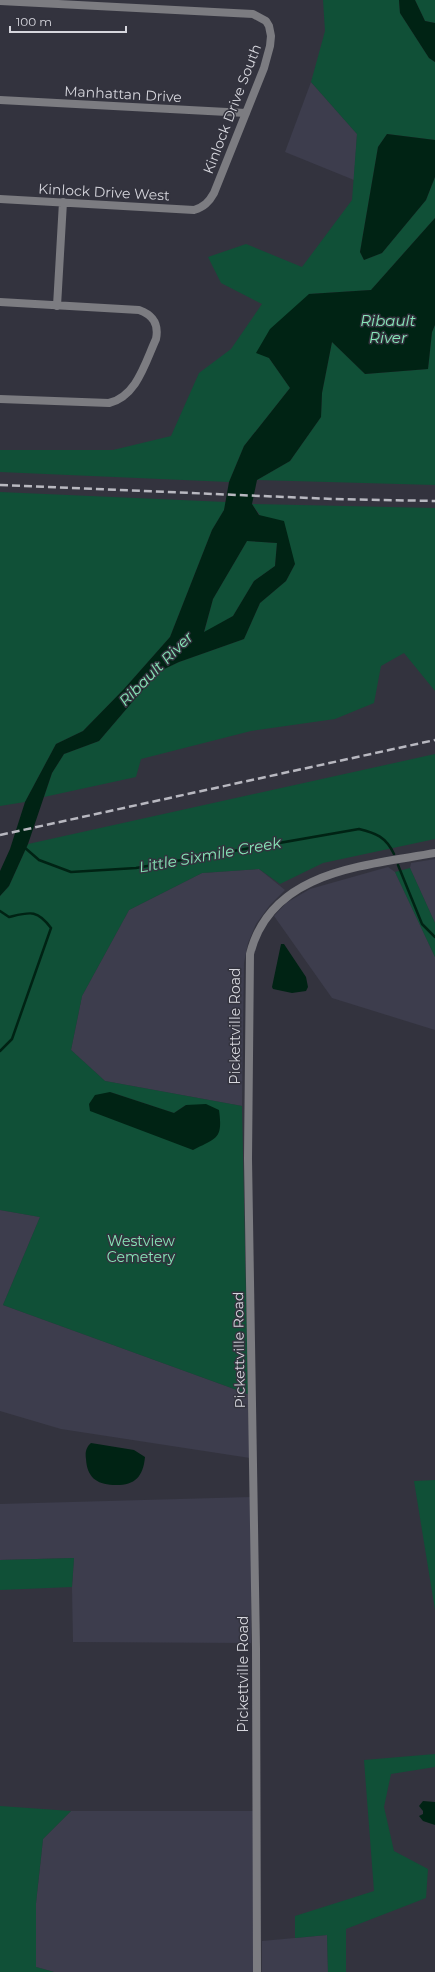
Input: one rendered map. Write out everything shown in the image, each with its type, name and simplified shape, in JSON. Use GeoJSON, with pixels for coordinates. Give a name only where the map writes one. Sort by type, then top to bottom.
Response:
{"type":"FeatureCollection","features":[{"type":"Feature","properties":{"kind":"street","name":"Kinlock Drive South"},"geometry":{"type":"LineString","coordinates":[[0,1],[253,14],[266,21],[269,26],[271,36],[264,68],[214,193],[206,204]]}},
{"type":"Feature","properties":{"kind":"street","name":"Manhattan Drive"},"geometry":{"type":"LineString","coordinates":[[0,100],[246,113]]}},
{"type":"Feature","properties":{"kind":"street","name":"Kinlock Drive West"},"geometry":{"type":"LineString","coordinates":[[0,199],[194,210],[206,204]]}},
{"type":"Feature","properties":{"kind":"street"},"geometry":{"type":"LineString","coordinates":[[57,306],[63,202]]}},
{"type":"Feature","properties":{"kind":"street"},"geometry":{"type":"LineString","coordinates":[[0,302],[139,310],[151,316],[155,321],[157,332],[156,339],[134,386],[122,398],[109,404],[0,399]]}},
{"type":"Feature","properties":{"kind":"street","name":"Pickettville Road"},"geometry":{"type":"LineString","coordinates":[[257,1972],[256,1648],[248,1152],[249,960],[253,942],[259,927],[269,913],[285,897],[304,885],[331,874],[358,867],[435,853]]}},
{"type":"Feature","properties":{"kind":"shaded area"},"geometry":{"type":"Polygon","coordinates":[[[311,82],[357,134],[354,180],[285,152],[311,82]]]}},
{"type":"Feature","properties":{"kind":"shaded area"},"geometry":{"type":"Polygon","coordinates":[[[435,859],[435,923],[410,868],[411,863],[435,859]]]}},
{"type":"Feature","properties":{"kind":"shaded area"},"geometry":{"type":"Polygon","coordinates":[[[388,867],[395,872],[435,957],[435,1030],[332,998],[274,916],[286,903],[310,889],[388,867]]]}},
{"type":"Feature","properties":{"kind":"shaded area"},"geometry":{"type":"Polygon","coordinates":[[[259,869],[285,890],[270,905],[256,924],[248,943],[244,963],[242,1106],[105,1081],[71,1050],[82,996],[129,910],[202,873],[259,869]]]}},
{"type":"Feature","properties":{"kind":"shaded area"},"geometry":{"type":"Polygon","coordinates":[[[0,1210],[40,1217],[3,1305],[248,1394],[250,1458],[61,1429],[0,1411],[0,1210]]]}},
{"type":"Feature","properties":{"kind":"shaded area"},"geometry":{"type":"Polygon","coordinates":[[[251,1497],[251,1643],[73,1642],[72,1587],[74,1558],[0,1560],[0,1504],[251,1497]]]}},
{"type":"Feature","properties":{"kind":"shaded area"},"geometry":{"type":"Polygon","coordinates":[[[71,1811],[253,1811],[253,1972],[54,1972],[36,1967],[36,1903],[43,1839],[71,1811]]]}},
{"type":"Feature","properties":{"kind":"shaded area"},"geometry":{"type":"Polygon","coordinates":[[[327,1935],[328,1972],[262,1972],[262,1941],[327,1935]]]}},
{"type":"Feature","properties":{"kind":"green space"},"geometry":{"type":"Polygon","coordinates":[[[323,0],[399,0],[400,13],[429,58],[435,62],[435,140],[387,134],[378,147],[360,252],[364,260],[382,253],[426,200],[435,177],[435,218],[371,290],[309,294],[269,358],[290,388],[244,446],[229,482],[0,472],[0,450],[113,450],[171,436],[199,373],[231,349],[262,304],[221,283],[208,257],[246,244],[302,267],[352,200],[357,134],[311,82],[325,31],[323,0]]]}},
{"type":"Feature","properties":{"kind":"green space"},"geometry":{"type":"Polygon","coordinates":[[[415,0],[435,0],[435,23],[425,21],[415,0]]]}},
{"type":"Feature","properties":{"kind":"green space"},"geometry":{"type":"Polygon","coordinates":[[[435,325],[435,485],[257,480],[290,461],[321,417],[322,393],[332,342],[365,374],[428,369],[432,332],[435,325]]]}},
{"type":"Feature","properties":{"kind":"green space"},"geometry":{"type":"Polygon","coordinates":[[[0,492],[226,502],[224,510],[212,530],[170,637],[124,689],[83,731],[56,744],[25,802],[0,806],[0,492]]]}},
{"type":"Feature","properties":{"kind":"green space"},"geometry":{"type":"Polygon","coordinates":[[[252,504],[435,508],[435,691],[404,653],[381,666],[374,703],[335,719],[251,731],[141,759],[136,777],[44,797],[52,773],[64,754],[99,741],[158,672],[179,662],[244,639],[260,603],[286,581],[295,564],[252,504]]]}},
{"type":"Feature","properties":{"kind":"green space"},"geometry":{"type":"Polygon","coordinates":[[[247,541],[277,543],[275,566],[254,581],[233,616],[204,633],[213,599],[247,541]]]}},
{"type":"Feature","properties":{"kind":"green space","name":"Westview Cemetery"},"geometry":{"type":"Polygon","coordinates":[[[435,754],[435,839],[323,863],[280,884],[259,869],[202,873],[129,910],[82,996],[71,1050],[105,1081],[242,1106],[248,1394],[3,1305],[40,1217],[0,1210],[0,896],[9,886],[28,844],[435,754]],[[110,1092],[193,1150],[186,1105],[174,1113],[110,1092]]]}},
{"type":"Feature","properties":{"kind":"green space"},"geometry":{"type":"Polygon","coordinates":[[[410,868],[435,923],[435,957],[395,872],[410,868]]]}},
{"type":"Feature","properties":{"kind":"green space"},"geometry":{"type":"Polygon","coordinates":[[[435,1480],[435,1610],[414,1481],[435,1480]]]}},
{"type":"Feature","properties":{"kind":"green space"},"geometry":{"type":"Polygon","coordinates":[[[74,1558],[72,1587],[0,1590],[0,1560],[74,1558]]]}},
{"type":"Feature","properties":{"kind":"green space"},"geometry":{"type":"Polygon","coordinates":[[[435,1754],[435,1767],[391,1774],[384,1807],[394,1851],[428,1869],[426,1898],[346,1929],[346,1972],[328,1972],[327,1935],[295,1938],[295,1916],[374,1891],[364,1760],[435,1754]]]}},
{"type":"Feature","properties":{"kind":"green space"},"geometry":{"type":"Polygon","coordinates":[[[0,1806],[71,1811],[43,1839],[36,1903],[36,1967],[54,1972],[0,1972],[0,1806]]]}},
{"type":"Feature","properties":{"kind":"water"},"geometry":{"type":"Polygon","coordinates":[[[399,0],[415,0],[425,21],[435,23],[435,62],[429,58],[400,13],[399,0]]]}},
{"type":"Feature","properties":{"kind":"water"},"geometry":{"type":"Polygon","coordinates":[[[387,134],[435,140],[435,177],[426,200],[382,253],[364,260],[360,252],[378,147],[387,134]]]}},
{"type":"Feature","properties":{"kind":"water","name":"Ribault River"},"geometry":{"type":"Polygon","coordinates":[[[435,218],[435,325],[432,332],[428,369],[365,374],[332,342],[322,393],[321,417],[290,461],[257,480],[252,504],[259,515],[284,521],[295,564],[286,581],[260,603],[244,639],[179,662],[158,672],[99,741],[64,754],[52,773],[28,844],[9,886],[0,896],[0,871],[10,849],[25,802],[56,744],[83,731],[124,689],[170,637],[212,530],[224,510],[229,482],[244,446],[290,388],[269,358],[256,353],[270,329],[309,294],[371,290],[435,218]],[[247,541],[213,599],[204,632],[233,616],[254,581],[275,566],[277,543],[247,541]]]}},
{"type":"Feature","properties":{"kind":"water"},"geometry":{"type":"Polygon","coordinates":[[[281,944],[284,944],[306,977],[308,987],[306,991],[292,993],[273,989],[272,987],[281,944]]]}},
{"type":"Feature","properties":{"kind":"water"},"geometry":{"type":"Polygon","coordinates":[[[110,1092],[174,1113],[186,1105],[206,1104],[219,1110],[219,1132],[213,1140],[193,1150],[90,1111],[89,1104],[95,1095],[110,1092]]]}},
{"type":"Feature","properties":{"kind":"water"},"geometry":{"type":"Polygon","coordinates":[[[91,1443],[134,1450],[145,1457],[140,1475],[132,1482],[120,1485],[107,1484],[97,1481],[90,1475],[87,1465],[86,1452],[91,1443]]]}},
{"type":"Feature","properties":{"kind":"water"},"geometry":{"type":"Polygon","coordinates":[[[423,1801],[435,1802],[435,1825],[423,1821],[419,1816],[423,1814],[423,1811],[419,1806],[423,1801]]]}},
{"type":"Feature","properties":{"kind":"waterway","name":"Little Sixmile Creek"},"geometry":{"type":"LineString","coordinates":[[24,847],[39,860],[71,872],[136,868],[359,829],[371,832],[380,837],[388,843],[394,854]]}},
{"type":"Feature","properties":{"kind":"waterway","name":"Little Sixmile Creek"},"geometry":{"type":"LineString","coordinates":[[398,865],[422,924],[435,937]]}},
{"type":"Feature","properties":{"kind":"waterway"},"geometry":{"type":"LineString","coordinates":[[0,911],[9,917],[28,913],[37,915],[51,928],[12,1039],[0,1051]]}},
{"type":"Feature","properties":{"kind":"railway"},"geometry":{"type":"LineString","coordinates":[[0,485],[334,499],[435,501]]}},
{"type":"Feature","properties":{"kind":"railway"},"geometry":{"type":"LineString","coordinates":[[0,835],[435,740]]}}]}
